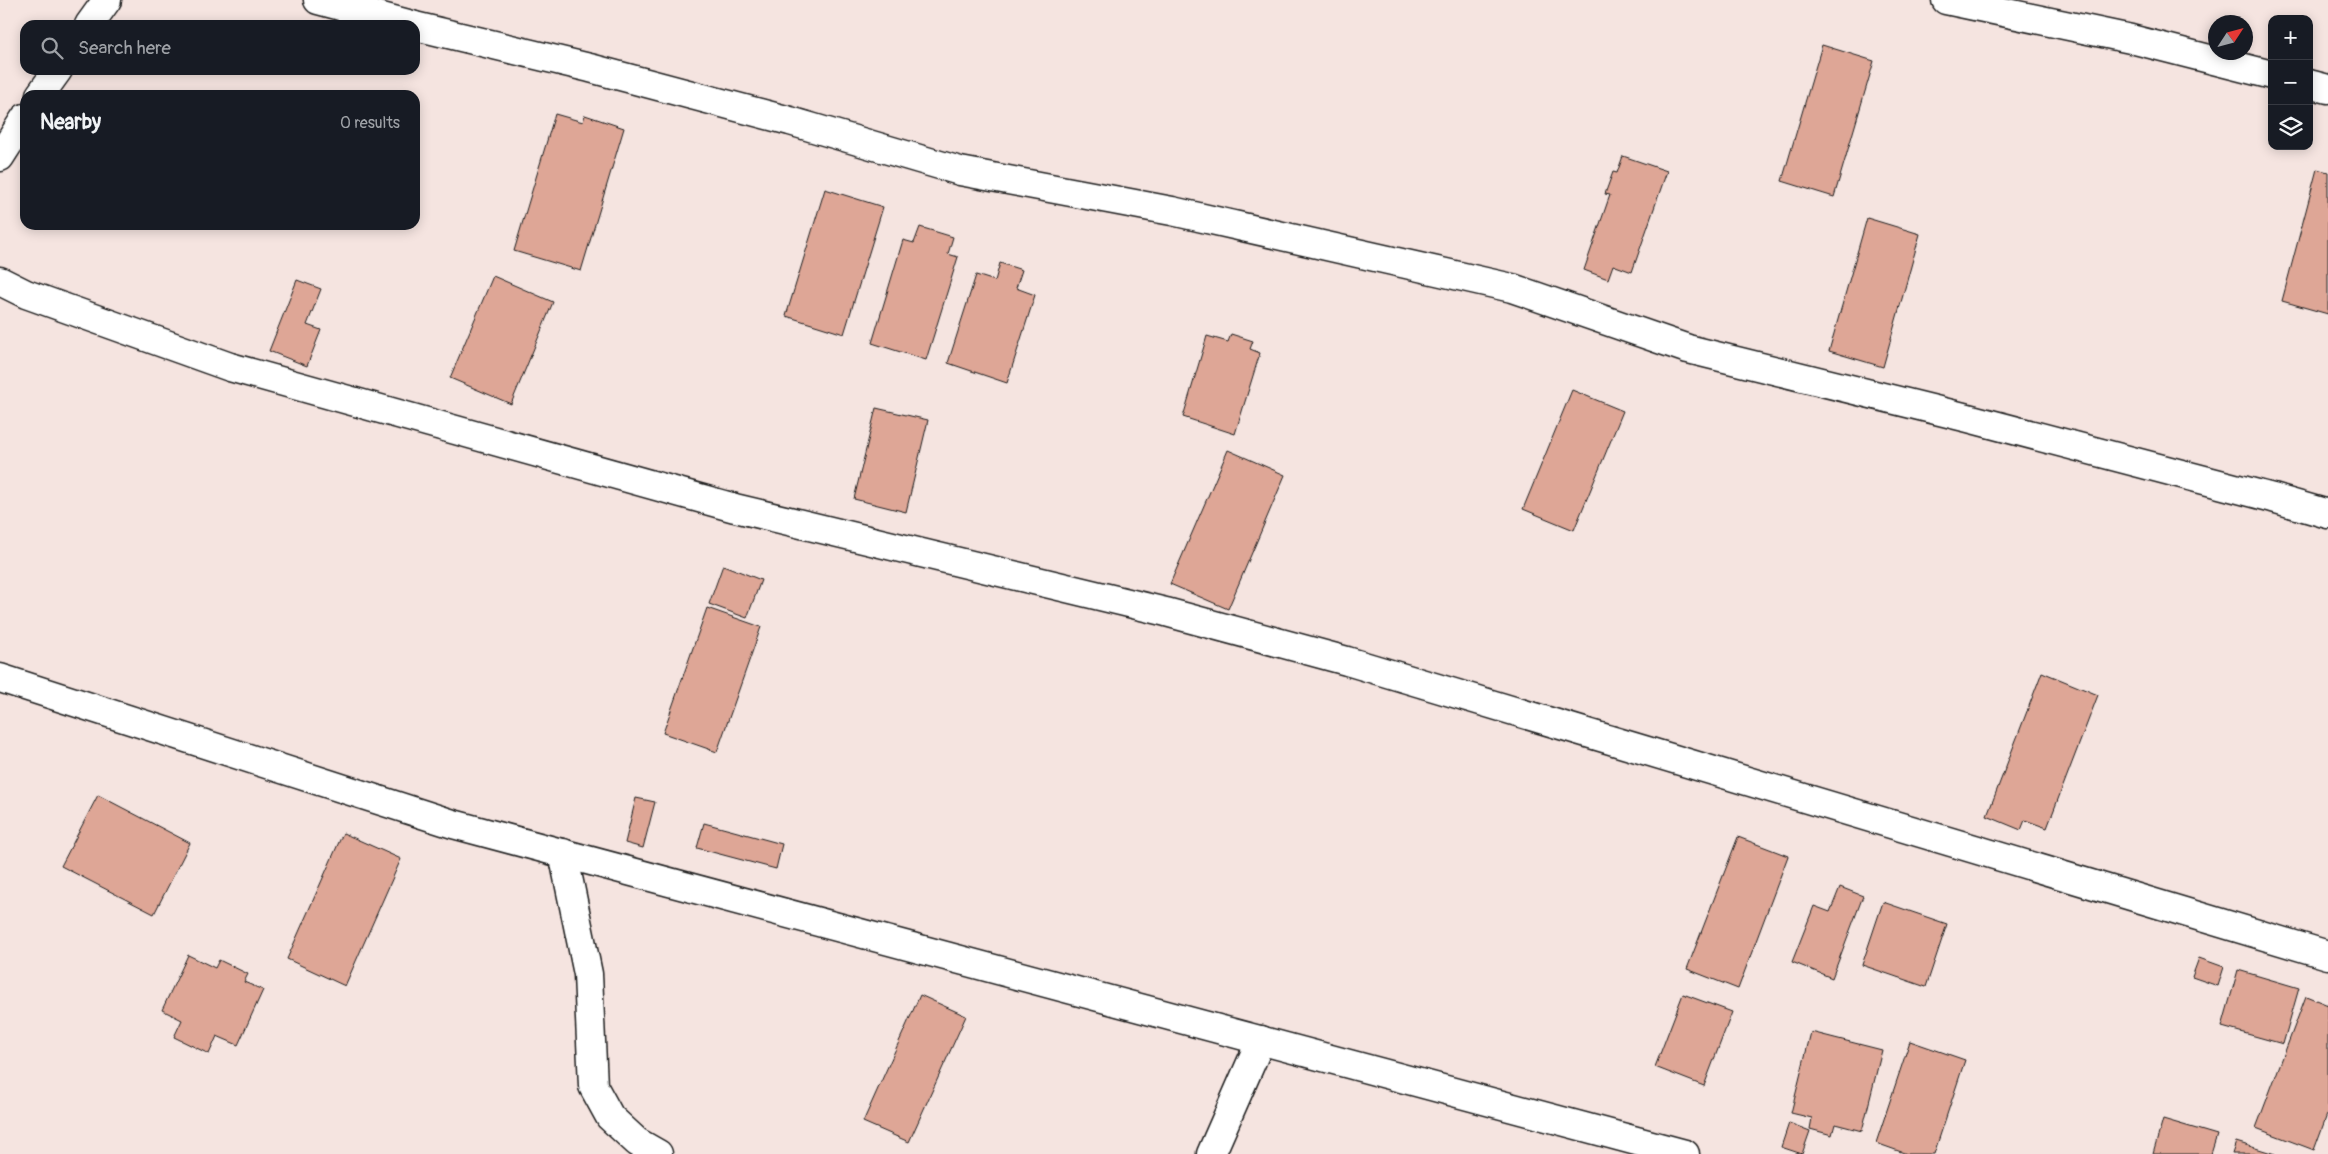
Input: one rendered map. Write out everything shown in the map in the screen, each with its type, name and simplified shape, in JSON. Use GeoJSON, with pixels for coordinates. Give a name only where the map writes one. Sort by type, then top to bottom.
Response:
{"type":"FeatureCollection","features":[{"type":"Feature","properties":{"kind":"street"},"geometry":{"type":"LineString","coordinates":[[93,20],[107,0]]}},
{"type":"Feature","properties":{"kind":"street"},"geometry":{"type":"LineString","coordinates":[[318,0],[395,20]]}},
{"type":"Feature","properties":{"kind":"street"},"geometry":{"type":"LineString","coordinates":[[1946,0],[2131,39],[2268,74]]}},
{"type":"Feature","properties":{"kind":"street"},"geometry":{"type":"LineString","coordinates":[[420,26],[590,68],[790,121],[960,171],[1172,211],[1512,288],[1688,350],[1968,418],[2274,498],[2328,514]]}},
{"type":"Feature","properties":{"kind":"street"},"geometry":{"type":"LineString","coordinates":[[44,90],[54,75]]}},
{"type":"Feature","properties":{"kind":"street"},"geometry":{"type":"LineString","coordinates":[[2313,85],[2328,89]]}},
{"type":"Feature","properties":{"kind":"street"},"geometry":{"type":"LineString","coordinates":[[0,157],[20,126]]}},
{"type":"Feature","properties":{"kind":"street"},"geometry":{"type":"LineString","coordinates":[[0,281],[26,294],[230,367],[735,508],[1166,612],[1347,661],[2328,955]]}},
{"type":"Feature","properties":{"kind":"street"},"geometry":{"type":"LineString","coordinates":[[0,678],[453,824],[1685,1154]]}},
{"type":"Feature","properties":{"kind":"street"},"geometry":{"type":"LineString","coordinates":[[563,853],[588,974],[592,1086],[610,1117],[637,1142],[658,1154]]}},
{"type":"Feature","properties":{"kind":"street"},"geometry":{"type":"LineString","coordinates":[[1211,1154],[1261,1040]]}},
{"type":"Feature","properties":{"kind":"building"},"geometry":{"type":"Polygon","coordinates":[[[1822,45],[1874,61],[1834,197],[1782,181],[1822,45]]]}},
{"type":"Feature","properties":{"kind":"building"},"geometry":{"type":"Polygon","coordinates":[[[555,114],[583,122],[585,115],[624,128],[581,271],[514,251],[555,114]]]}},
{"type":"Feature","properties":{"kind":"building"},"geometry":{"type":"Polygon","coordinates":[[[1623,156],[1667,171],[1632,272],[1613,265],[1608,279],[1584,270],[1610,195],[1605,194],[1613,172],[1617,173],[1623,156]]]}},
{"type":"Feature","properties":{"kind":"building"},"geometry":{"type":"Polygon","coordinates":[[[2317,169],[2328,172],[2328,314],[2282,301],[2317,169]]]}},
{"type":"Feature","properties":{"kind":"building"},"geometry":{"type":"Polygon","coordinates":[[[825,189],[883,207],[844,334],[786,316],[825,189]]]}},
{"type":"Feature","properties":{"kind":"building"},"geometry":{"type":"Polygon","coordinates":[[[1867,218],[1920,234],[1883,367],[1829,351],[1867,218]]]}},
{"type":"Feature","properties":{"kind":"building"},"geometry":{"type":"Polygon","coordinates":[[[920,227],[953,237],[948,254],[958,257],[926,360],[872,343],[903,240],[914,243],[920,227]]]}},
{"type":"Feature","properties":{"kind":"building"},"geometry":{"type":"Polygon","coordinates":[[[1000,263],[1022,270],[1016,288],[1035,295],[1007,383],[948,363],[976,275],[995,281],[1000,263]]]}},
{"type":"Feature","properties":{"kind":"building"},"geometry":{"type":"Polygon","coordinates":[[[493,276],[553,302],[511,404],[450,378],[493,276]]]}},
{"type":"Feature","properties":{"kind":"building"},"geometry":{"type":"Polygon","coordinates":[[[297,280],[321,289],[307,325],[321,330],[307,366],[269,351],[297,280]]]}},
{"type":"Feature","properties":{"kind":"building"},"geometry":{"type":"Polygon","coordinates":[[[1231,334],[1253,341],[1250,349],[1260,353],[1235,434],[1183,417],[1207,336],[1228,342],[1231,334]]]}},
{"type":"Feature","properties":{"kind":"building"},"geometry":{"type":"Polygon","coordinates":[[[1572,390],[1623,411],[1574,530],[1523,509],[1572,390]]]}},
{"type":"Feature","properties":{"kind":"building"},"geometry":{"type":"Polygon","coordinates":[[[876,408],[928,420],[906,512],[854,499],[876,408]]]}},
{"type":"Feature","properties":{"kind":"building"},"geometry":{"type":"Polygon","coordinates":[[[1228,450],[1285,475],[1228,609],[1170,584],[1228,450]]]}},
{"type":"Feature","properties":{"kind":"building"},"geometry":{"type":"Polygon","coordinates":[[[723,565],[761,580],[747,618],[709,604],[723,565]]]}},
{"type":"Feature","properties":{"kind":"building"},"geometry":{"type":"Polygon","coordinates":[[[707,608],[761,627],[717,752],[663,733],[707,608]]]}},
{"type":"Feature","properties":{"kind":"building"},"geometry":{"type":"Polygon","coordinates":[[[2042,672],[2098,695],[2047,828],[2025,820],[2021,830],[1987,816],[2042,672]]]}},
{"type":"Feature","properties":{"kind":"building"},"geometry":{"type":"Polygon","coordinates":[[[98,795],[190,843],[154,914],[61,866],[98,795]]]}},
{"type":"Feature","properties":{"kind":"building"},"geometry":{"type":"Polygon","coordinates":[[[636,798],[655,802],[643,848],[625,843],[636,798]]]}},
{"type":"Feature","properties":{"kind":"building"},"geometry":{"type":"Polygon","coordinates":[[[704,823],[782,844],[776,869],[697,848],[704,823]]]}},
{"type":"Feature","properties":{"kind":"building"},"geometry":{"type":"Polygon","coordinates":[[[343,833],[401,859],[345,986],[287,959],[343,833]]]}},
{"type":"Feature","properties":{"kind":"building"},"geometry":{"type":"Polygon","coordinates":[[[1738,837],[1788,856],[1738,989],[1687,969],[1738,837]]]}},
{"type":"Feature","properties":{"kind":"building"},"geometry":{"type":"Polygon","coordinates":[[[1840,887],[1863,896],[1832,978],[1792,962],[1814,906],[1830,912],[1840,887]]]}},
{"type":"Feature","properties":{"kind":"building"},"geometry":{"type":"Polygon","coordinates":[[[1883,902],[1947,924],[1926,987],[1862,965],[1883,902]]]}},
{"type":"Feature","properties":{"kind":"building"},"geometry":{"type":"Polygon","coordinates":[[[188,955],[215,968],[219,960],[248,974],[244,982],[263,990],[238,1045],[217,1036],[209,1054],[174,1037],[182,1020],[162,1010],[188,955]]]}},
{"type":"Feature","properties":{"kind":"building"},"geometry":{"type":"Polygon","coordinates":[[[2199,958],[2224,967],[2218,986],[2192,977],[2199,958]]]}},
{"type":"Feature","properties":{"kind":"building"},"geometry":{"type":"Polygon","coordinates":[[[2238,970],[2299,988],[2283,1044],[2222,1027],[2238,970]]]}},
{"type":"Feature","properties":{"kind":"building"},"geometry":{"type":"Polygon","coordinates":[[[1683,994],[1732,1012],[1704,1086],[1655,1067],[1683,994]]]}},
{"type":"Feature","properties":{"kind":"building"},"geometry":{"type":"Polygon","coordinates":[[[920,995],[966,1016],[909,1142],[863,1122],[920,995]]]}},
{"type":"Feature","properties":{"kind":"building"},"geometry":{"type":"Polygon","coordinates":[[[2306,996],[2328,1005],[2328,1112],[2314,1150],[2256,1128],[2306,996]]]}},
{"type":"Feature","properties":{"kind":"building"},"geometry":{"type":"Polygon","coordinates":[[[1811,1032],[1882,1050],[1862,1131],[1835,1124],[1832,1135],[1810,1129],[1812,1118],[1791,1113],[1811,1032]]]}},
{"type":"Feature","properties":{"kind":"building"},"geometry":{"type":"Polygon","coordinates":[[[1910,1041],[1965,1060],[1934,1154],[1907,1154],[1876,1143],[1910,1041]]]}},
{"type":"Feature","properties":{"kind":"building"},"geometry":{"type":"Polygon","coordinates":[[[2163,1119],[2217,1135],[2211,1154],[2153,1154],[2163,1119]]]}},
{"type":"Feature","properties":{"kind":"building"},"geometry":{"type":"Polygon","coordinates":[[[1789,1123],[1810,1131],[1802,1154],[1781,1147],[1789,1123]]]}},
{"type":"Feature","properties":{"kind":"building"},"geometry":{"type":"Polygon","coordinates":[[[2236,1142],[2275,1154],[2232,1154],[2236,1142]]]}}]}
